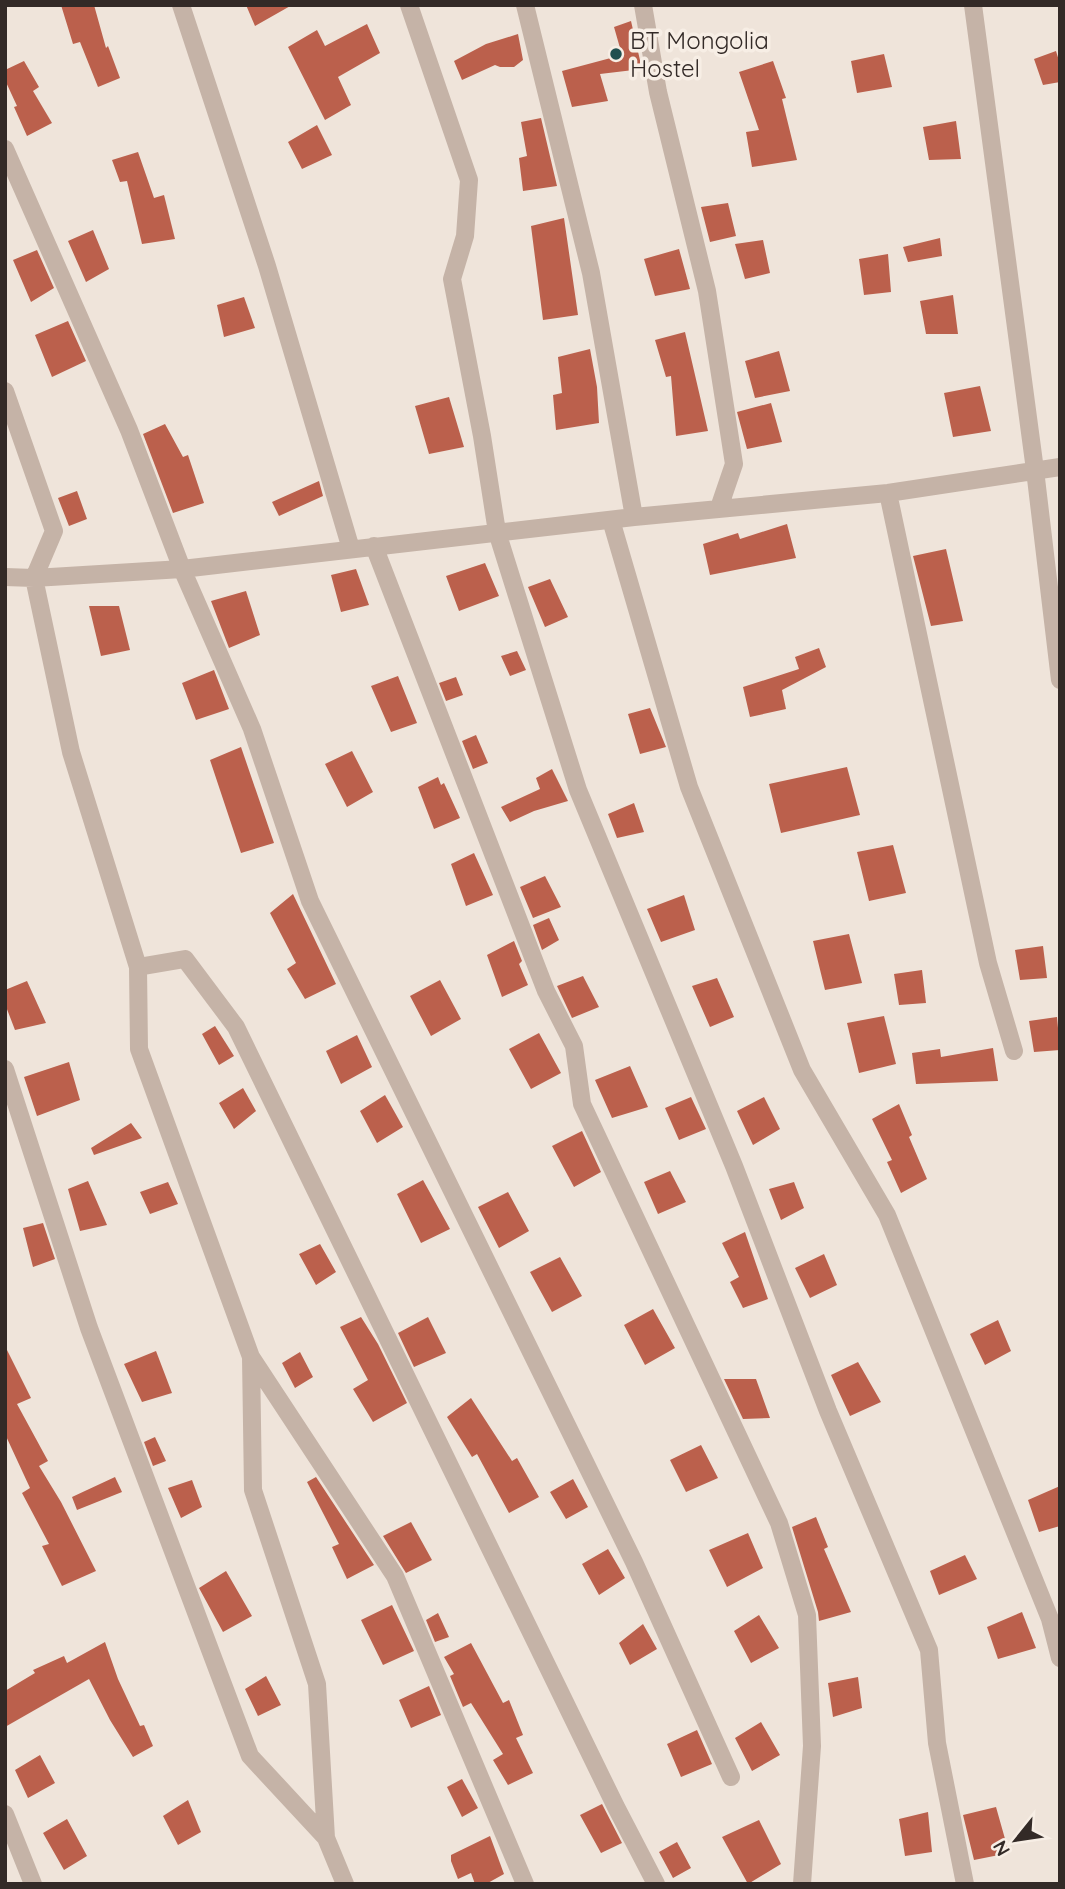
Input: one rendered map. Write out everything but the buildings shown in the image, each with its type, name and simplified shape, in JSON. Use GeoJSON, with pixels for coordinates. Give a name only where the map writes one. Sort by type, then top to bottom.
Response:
{"type":"FeatureCollection","features":[{"type":"Feature","properties":{"kind":"street"},"geometry":{"type":"LineString","coordinates":[[181,5],[267,266],[351,549]]}},
{"type":"Feature","properties":{"kind":"street"},"geometry":{"type":"LineString","coordinates":[[409,5],[469,180],[465,236],[452,279],[497,532],[578,790],[734,1166],[828,1411],[929,1650],[937,1743],[965,1884]]}},
{"type":"Feature","properties":{"kind":"street"},"geometry":{"type":"LineString","coordinates":[[525,5],[591,273],[634,517]]}},
{"type":"Feature","properties":{"kind":"street"},"geometry":{"type":"LineString","coordinates":[[643,5],[658,92],[707,291],[734,464],[719,509]]}},
{"type":"Feature","properties":{"kind":"street"},"geometry":{"type":"LineString","coordinates":[[973,5],[1060,680]]}},
{"type":"Feature","properties":{"kind":"street"},"geometry":{"type":"LineString","coordinates":[[5,149],[129,430],[182,569],[252,729],[310,901],[634,1562],[731,1777]]}},
{"type":"Feature","properties":{"kind":"street"},"geometry":{"type":"LineString","coordinates":[[5,391],[54,531],[34,578],[71,752],[138,967],[139,1049],[251,1357],[395,1576],[525,1884]]}},
{"type":"Feature","properties":{"kind":"street"},"geometry":{"type":"LineString","coordinates":[[5,578],[182,569],[634,517],[888,493],[1060,467]]}},
{"type":"Feature","properties":{"kind":"street"},"geometry":{"type":"LineString","coordinates":[[888,493],[988,962],[1014,1051]]}},
{"type":"Feature","properties":{"kind":"street"},"geometry":{"type":"LineString","coordinates":[[611,520],[688,787],[802,1070],[887,1215],[1050,1619],[1060,1658]]}},
{"type":"Feature","properties":{"kind":"street"},"geometry":{"type":"LineString","coordinates":[[374,546],[546,991],[574,1046],[582,1104],[779,1523],[807,1615],[811,1746],[802,1884]]}},
{"type":"Feature","properties":{"kind":"street"},"geometry":{"type":"LineString","coordinates":[[138,967],[185,959],[236,1027],[656,1884]]}},
{"type":"Feature","properties":{"kind":"street"},"geometry":{"type":"LineString","coordinates":[[5,1069],[89,1328],[250,1756],[326,1838]]}},
{"type":"Feature","properties":{"kind":"street"},"geometry":{"type":"LineString","coordinates":[[251,1357],[253,1490],[317,1684],[326,1838],[345,1884]]}},
{"type":"Feature","properties":{"kind":"street"},"geometry":{"type":"LineString","coordinates":[[5,1814],[33,1884]]}},
{"type":"Feature","properties":{"kind":"place","name":"BT Mongolia Hostel"},"geometry":{"type":"Point","coordinates":[616,54]}}]}
